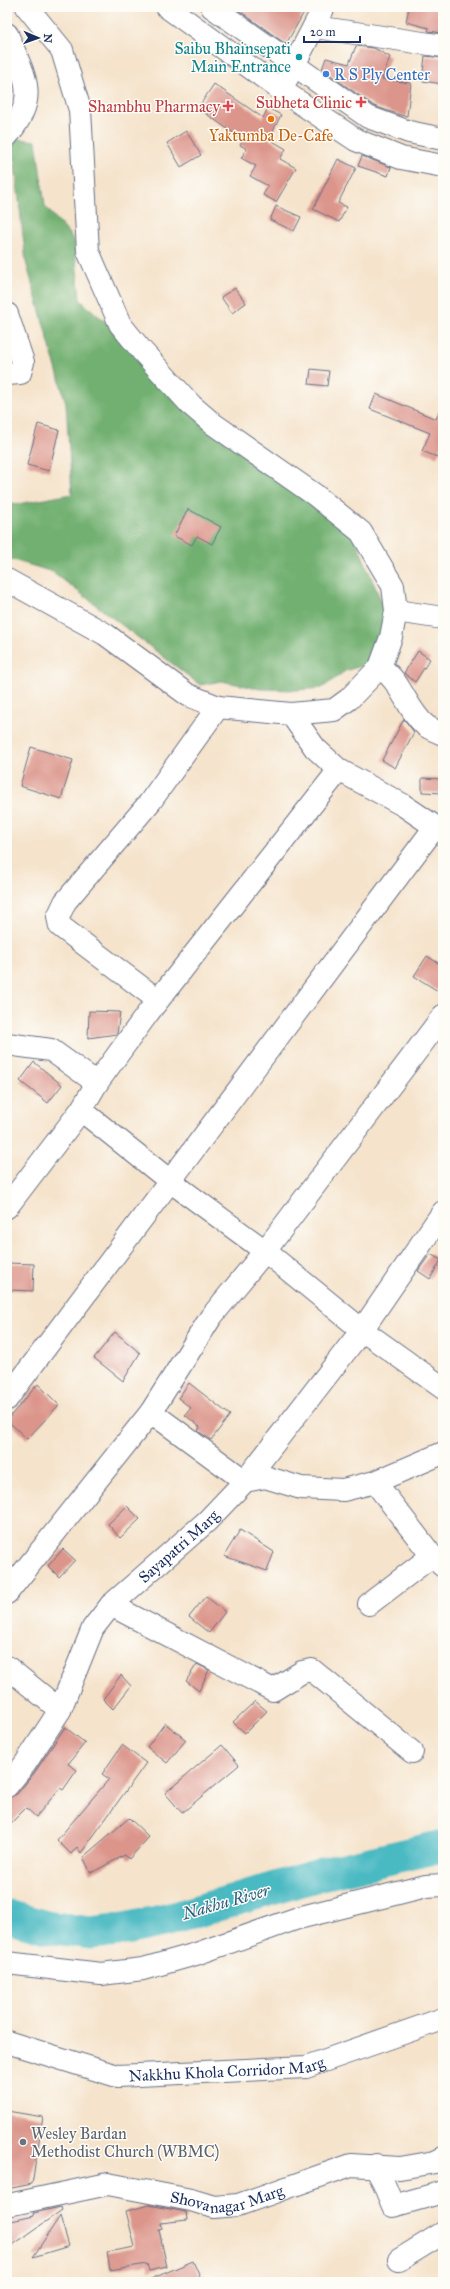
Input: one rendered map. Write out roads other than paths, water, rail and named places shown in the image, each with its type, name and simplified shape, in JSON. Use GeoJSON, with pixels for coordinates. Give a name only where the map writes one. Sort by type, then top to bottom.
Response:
{"type":"FeatureCollection","features":[{"type":"Feature","properties":{"kind":"street"},"geometry":{"type":"LineString","coordinates":[[7,580],[105,634],[188,695],[218,707],[291,714],[334,710],[349,699],[380,667],[391,637],[396,611],[393,586],[361,532],[315,495],[212,423],[191,405],[142,352],[120,324],[88,251],[80,110],[62,50],[27,7]]}},
{"type":"Feature","properties":{"kind":"street"},"geometry":{"type":"LineString","coordinates":[[167,7],[281,90],[356,140],[401,158],[443,166]]}},
{"type":"Feature","properties":{"kind":"street"},"geometry":{"type":"LineString","coordinates":[[212,7],[368,117],[409,132],[443,139]]}},
{"type":"Feature","properties":{"kind":"street"},"geometry":{"type":"LineString","coordinates":[[281,90],[315,27],[324,7]]}},
{"type":"Feature","properties":{"kind":"street"},"geometry":{"type":"LineString","coordinates":[[315,27],[443,46]]}},
{"type":"Feature","properties":{"kind":"street"},"geometry":{"type":"LineString","coordinates":[[7,34],[28,88],[25,113],[7,136]]}},
{"type":"Feature","properties":{"kind":"street"},"geometry":{"type":"LineString","coordinates":[[7,314],[23,362],[20,373],[7,374]]}},
{"type":"Feature","properties":{"kind":"street"},"geometry":{"type":"LineString","coordinates":[[396,611],[443,618]]}},
{"type":"Feature","properties":{"kind":"street"},"geometry":{"type":"LineString","coordinates":[[380,667],[387,672],[401,688],[412,708],[427,726],[443,734]]}},
{"type":"Feature","properties":{"kind":"street"},"geometry":{"type":"LineString","coordinates":[[158,1000],[60,926],[58,917],[65,902],[150,802],[218,707]]}},
{"type":"Feature","properties":{"kind":"street"},"geometry":{"type":"LineString","coordinates":[[7,1398],[170,1181],[439,829],[403,805],[339,770],[315,748],[291,714]]}},
{"type":"Feature","properties":{"kind":"street"},"geometry":{"type":"LineString","coordinates":[[7,1207],[81,1110],[97,1083],[158,1000],[339,770]]}},
{"type":"Feature","properties":{"kind":"street"},"geometry":{"type":"LineString","coordinates":[[7,1593],[151,1412],[211,1316],[265,1251],[443,1016]]}},
{"type":"Feature","properties":{"kind":"street"},"geometry":{"type":"LineString","coordinates":[[7,1044],[51,1050],[97,1083]]}},
{"type":"Feature","properties":{"kind":"street"},"geometry":{"type":"LineString","coordinates":[[81,1110],[170,1181],[265,1251],[362,1330],[443,1388]]}},
{"type":"Feature","properties":{"kind":"street","name":"Sayapatri Marg"},"geometry":{"type":"LineString","coordinates":[[7,1786],[25,1764],[60,1710],[93,1628],[111,1605],[207,1521],[244,1480],[362,1330],[443,1212]]}},
{"type":"Feature","properties":{"kind":"street"},"geometry":{"type":"LineString","coordinates":[[151,1412],[244,1480],[265,1477],[301,1488],[343,1490],[375,1482],[438,1460]]}},
{"type":"Feature","properties":{"kind":"street"},"geometry":{"type":"LineString","coordinates":[[369,1604],[438,1561],[375,1482]]}},
{"type":"Feature","properties":{"kind":"street"},"geometry":{"type":"LineString","coordinates":[[111,1605],[273,1690],[302,1672],[312,1670],[412,1752]]}},
{"type":"Feature","properties":{"kind":"street"},"geometry":{"type":"LineString","coordinates":[[7,1666],[60,1710]]}},
{"type":"Feature","properties":{"kind":"street"},"geometry":{"type":"LineString","coordinates":[[7,1963],[100,1974],[143,1969],[196,1954],[298,1918],[426,1886],[443,1885]]}},
{"type":"Feature","properties":{"kind":"street","name":"Nakkhu Khola Corridor Marg"},"geometry":{"type":"LineString","coordinates":[[7,2042],[117,2076],[306,2068],[443,2019]]}},
{"type":"Feature","properties":{"kind":"street","name":"Shovanagar Marg"},"geometry":{"type":"LineString","coordinates":[[7,2204],[108,2184],[177,2197],[214,2206],[238,2205],[351,2165],[400,2168],[435,2162],[443,2158]]}},
{"type":"Feature","properties":{"kind":"street"},"geometry":{"type":"LineString","coordinates":[[376,2166],[393,2206],[443,2192]]}},
{"type":"Feature","properties":{"kind":"street"},"geometry":{"type":"LineString","coordinates":[[399,2260],[443,2233]]}},
{"type":"Feature","properties":{"kind":"waterway","name":"Nakhu River"},"geometry":{"type":"LineString","coordinates":[[7,1916],[47,1927],[91,1933],[125,1929],[167,1920],[322,1874],[443,1846]]}},
{"type":"Feature","properties":{"kind":"place","name":"Saibu Bhainsepati Main Entrance"},"geometry":{"type":"Point","coordinates":[299,57]}},
{"type":"Feature","properties":{"kind":"place","name":"R S Ply Center"},"geometry":{"type":"Point","coordinates":[326,74]}},
{"type":"Feature","properties":{"kind":"place","name":"Subheta Clinic"},"geometry":{"type":"Point","coordinates":[361,102]}},
{"type":"Feature","properties":{"kind":"place","name":"Shambhu Pharmacy"},"geometry":{"type":"Point","coordinates":[228,106]}},
{"type":"Feature","properties":{"kind":"place","name":"Yaktumba De-Cafe"},"geometry":{"type":"Point","coordinates":[271,119]}},
{"type":"Feature","properties":{"kind":"place","name":"Wesley Bardan Methodist Church (WBMC)"},"geometry":{"type":"Point","coordinates":[23,2142]}}]}
